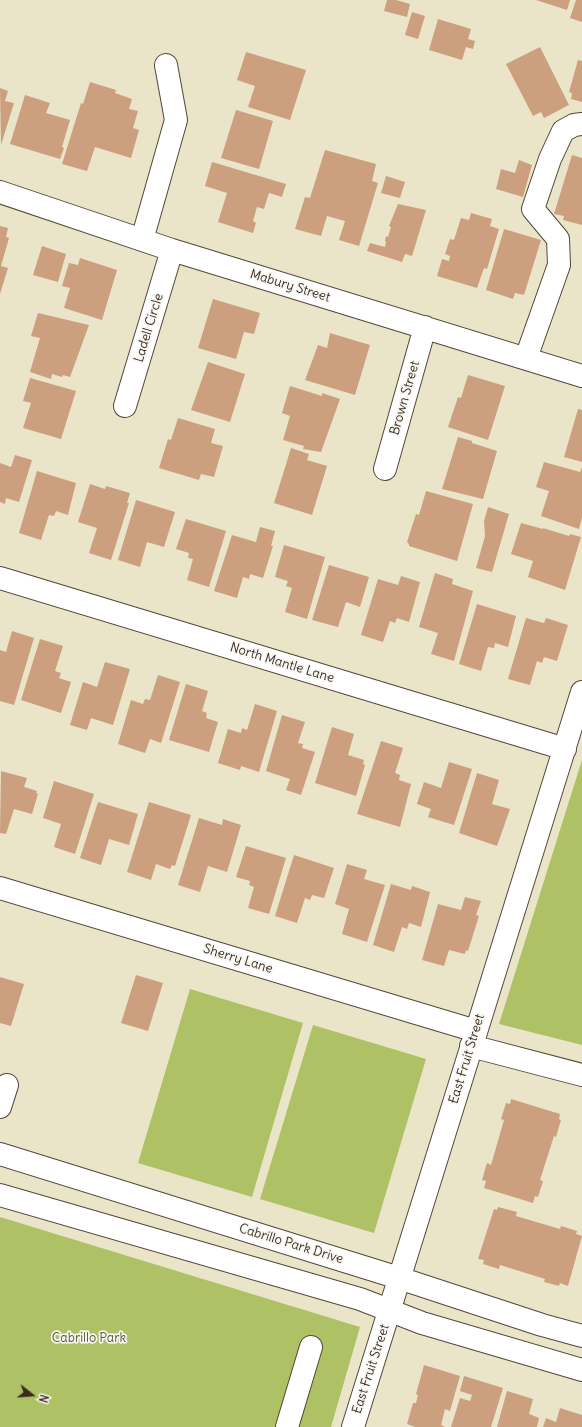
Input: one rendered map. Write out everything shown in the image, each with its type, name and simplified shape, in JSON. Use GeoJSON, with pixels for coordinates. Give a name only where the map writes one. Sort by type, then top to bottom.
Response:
{"type":"FeatureCollection","features":[{"type":"Feature","properties":{"kind":"street"},"geometry":{"type":"LineString","coordinates":[[142,240],[176,120],[166,65]]}},
{"type":"Feature","properties":{"kind":"street"},"geometry":{"type":"LineString","coordinates":[[526,358],[559,265],[558,239],[533,209],[550,159],[563,131],[574,125],[582,124]]}},
{"type":"Feature","properties":{"kind":"street","name":"Mabury Street"},"geometry":{"type":"LineString","coordinates":[[0,192],[172,250],[582,376]]}},
{"type":"Feature","properties":{"kind":"street","name":"Ladell Circle"},"geometry":{"type":"LineString","coordinates":[[125,406],[172,250]]}},
{"type":"Feature","properties":{"kind":"street","name":"Brown Street"},"geometry":{"type":"LineString","coordinates":[[384,469],[425,327]]}},
{"type":"Feature","properties":{"kind":"street","name":"North Mantle Lane"},"geometry":{"type":"LineString","coordinates":[[0,578],[565,749]]}},
{"type":"Feature","properties":{"kind":"street","name":"East Fruit Street"},"geometry":{"type":"LineString","coordinates":[[353,1427],[582,692]]}},
{"type":"Feature","properties":{"kind":"street","name":"Sherry Lane"},"geometry":{"type":"LineString","coordinates":[[0,888],[474,1038],[582,1075]]}},
{"type":"Feature","properties":{"kind":"street"},"geometry":{"type":"LineString","coordinates":[[0,1106],[7,1085]]}},
{"type":"Feature","properties":{"kind":"street","name":"Cabrillo Park Drive"},"geometry":{"type":"LineString","coordinates":[[0,1154],[400,1278],[542,1325],[582,1336]]}},
{"type":"Feature","properties":{"kind":"street"},"geometry":{"type":"LineString","coordinates":[[0,1195],[360,1299],[422,1323],[582,1370]]}},
{"type":"Feature","properties":{"kind":"street"},"geometry":{"type":"LineString","coordinates":[[287,1427],[311,1348]]}},
{"type":"Feature","properties":{"kind":"green space"},"geometry":{"type":"Polygon","coordinates":[[[582,760],[582,1045],[499,1024],[582,760]]]}},
{"type":"Feature","properties":{"kind":"green space"},"geometry":{"type":"Polygon","coordinates":[[[190,989],[303,1023],[252,1197],[138,1163],[190,989]]]}},
{"type":"Feature","properties":{"kind":"green space"},"geometry":{"type":"Polygon","coordinates":[[[313,1025],[426,1059],[374,1233],[260,1199],[313,1025]]]}},
{"type":"Feature","properties":{"kind":"green space","name":"Cabrillo Park"},"geometry":{"type":"Polygon","coordinates":[[[0,1217],[360,1327],[331,1427],[0,1427],[0,1217]]]}},
{"type":"Feature","properties":{"kind":"building"},"geometry":{"type":"Polygon","coordinates":[[[387,0],[396,0],[410,4],[407,17],[384,11],[387,0]]]}},
{"type":"Feature","properties":{"kind":"building"},"geometry":{"type":"Polygon","coordinates":[[[536,0],[570,0],[567,10],[536,0]]]}},
{"type":"Feature","properties":{"kind":"building"},"geometry":{"type":"Polygon","coordinates":[[[576,0],[582,0],[582,22],[570,18],[576,0]]]}},
{"type":"Feature","properties":{"kind":"building"},"geometry":{"type":"Polygon","coordinates":[[[412,12],[425,16],[418,39],[405,35],[412,12]]]}},
{"type":"Feature","properties":{"kind":"building"},"geometry":{"type":"Polygon","coordinates":[[[438,19],[471,29],[468,39],[475,41],[473,49],[466,47],[462,60],[429,50],[438,19]]]}},
{"type":"Feature","properties":{"kind":"building"},"geometry":{"type":"Polygon","coordinates":[[[540,47],[569,105],[544,118],[541,112],[533,116],[506,64],[540,47]]]}},
{"type":"Feature","properties":{"kind":"building"},"geometry":{"type":"Polygon","coordinates":[[[246,52],[306,70],[290,120],[248,107],[255,86],[237,80],[246,52]]]}},
{"type":"Feature","properties":{"kind":"building"},"geometry":{"type":"Polygon","coordinates":[[[578,60],[582,61],[582,102],[571,99],[572,93],[569,92],[578,60]]]}},
{"type":"Feature","properties":{"kind":"building"},"geometry":{"type":"Polygon","coordinates":[[[90,82],[116,90],[115,93],[132,99],[129,109],[138,111],[133,128],[139,130],[131,158],[95,147],[87,171],[62,164],[81,103],[83,104],[90,82]]]}},
{"type":"Feature","properties":{"kind":"building"},"geometry":{"type":"Polygon","coordinates":[[[0,88],[8,91],[5,101],[14,103],[1,145],[0,88]]]}},
{"type":"Feature","properties":{"kind":"building"},"geometry":{"type":"Polygon","coordinates":[[[25,95],[50,103],[46,113],[70,120],[60,159],[10,144],[25,95]]]}},
{"type":"Feature","properties":{"kind":"building"},"geometry":{"type":"Polygon","coordinates":[[[236,110],[273,121],[259,169],[221,158],[236,110]]]}},
{"type":"Feature","properties":{"kind":"building"},"geometry":{"type":"Polygon","coordinates":[[[325,150],[376,164],[372,181],[378,183],[359,246],[339,240],[345,221],[327,216],[321,236],[295,229],[305,197],[310,198],[325,150]]]}},
{"type":"Feature","properties":{"kind":"building"},"geometry":{"type":"Polygon","coordinates":[[[572,155],[582,158],[582,225],[563,220],[564,216],[554,214],[572,155]]]}},
{"type":"Feature","properties":{"kind":"building"},"geometry":{"type":"Polygon","coordinates":[[[519,160],[532,165],[523,197],[496,189],[501,169],[515,173],[519,160]]]}},
{"type":"Feature","properties":{"kind":"building"},"geometry":{"type":"Polygon","coordinates":[[[212,162],[286,184],[282,197],[269,193],[264,209],[257,207],[253,221],[256,223],[253,233],[218,222],[227,193],[205,186],[212,162]]]}},
{"type":"Feature","properties":{"kind":"building"},"geometry":{"type":"Polygon","coordinates":[[[386,176],[405,182],[400,198],[381,193],[386,176]]]}},
{"type":"Feature","properties":{"kind":"building"},"geometry":{"type":"Polygon","coordinates":[[[398,204],[426,210],[412,256],[405,254],[402,262],[367,251],[370,243],[385,247],[386,236],[388,237],[391,227],[389,226],[398,204]]]}},
{"type":"Feature","properties":{"kind":"building"},"geometry":{"type":"Polygon","coordinates":[[[471,213],[492,219],[490,226],[499,229],[487,269],[484,268],[477,288],[437,276],[442,259],[449,261],[450,256],[445,254],[450,239],[454,240],[461,218],[469,220],[471,213]]]}},
{"type":"Feature","properties":{"kind":"building"},"geometry":{"type":"Polygon","coordinates":[[[0,226],[8,228],[6,237],[9,238],[1,266],[8,268],[0,294],[0,226]]]}},
{"type":"Feature","properties":{"kind":"building"},"geometry":{"type":"Polygon","coordinates":[[[504,229],[541,240],[524,295],[515,293],[513,299],[486,290],[504,229]]]}},
{"type":"Feature","properties":{"kind":"building"},"geometry":{"type":"Polygon","coordinates":[[[42,246],[66,254],[58,282],[33,275],[42,246]]]}},
{"type":"Feature","properties":{"kind":"building"},"geometry":{"type":"Polygon","coordinates":[[[80,258],[117,270],[102,320],[64,308],[70,288],[62,286],[69,263],[78,265],[80,258]]]}},
{"type":"Feature","properties":{"kind":"building"},"geometry":{"type":"Polygon","coordinates":[[[213,299],[260,313],[254,334],[244,332],[236,359],[198,348],[213,299]]]}},
{"type":"Feature","properties":{"kind":"building"},"geometry":{"type":"Polygon","coordinates":[[[38,313],[89,325],[70,377],[63,375],[62,377],[52,374],[51,379],[30,372],[40,338],[31,336],[38,313]]]}},
{"type":"Feature","properties":{"kind":"building"},"geometry":{"type":"Polygon","coordinates":[[[330,333],[370,345],[355,395],[305,380],[318,345],[327,348],[330,333]]]}},
{"type":"Feature","properties":{"kind":"building"},"geometry":{"type":"Polygon","coordinates":[[[208,362],[245,374],[230,422],[191,410],[208,362]]]}},
{"type":"Feature","properties":{"kind":"building"},"geometry":{"type":"Polygon","coordinates":[[[468,375],[505,386],[488,440],[448,427],[458,397],[461,398],[468,375]]]}},
{"type":"Feature","properties":{"kind":"building"},"geometry":{"type":"Polygon","coordinates":[[[30,378],[76,391],[61,439],[23,428],[31,403],[23,401],[30,378]]]}},
{"type":"Feature","properties":{"kind":"building"},"geometry":{"type":"Polygon","coordinates":[[[290,386],[322,396],[322,393],[340,399],[321,452],[303,449],[304,446],[283,440],[290,416],[282,413],[290,386]]]}},
{"type":"Feature","properties":{"kind":"building"},"geometry":{"type":"Polygon","coordinates":[[[578,409],[582,410],[582,462],[564,457],[578,409]]]}},
{"type":"Feature","properties":{"kind":"building"},"geometry":{"type":"Polygon","coordinates":[[[178,418],[215,429],[211,443],[223,446],[214,477],[201,474],[199,480],[159,468],[168,439],[171,440],[178,418]]]}},
{"type":"Feature","properties":{"kind":"building"},"geometry":{"type":"Polygon","coordinates":[[[458,437],[497,451],[483,499],[442,489],[458,437]]]}},
{"type":"Feature","properties":{"kind":"building"},"geometry":{"type":"Polygon","coordinates":[[[291,448],[309,454],[307,460],[327,466],[312,515],[274,503],[291,448]]]}},
{"type":"Feature","properties":{"kind":"building"},"geometry":{"type":"Polygon","coordinates":[[[15,455],[32,460],[19,502],[6,498],[5,504],[0,502],[0,463],[11,467],[15,455]]]}},
{"type":"Feature","properties":{"kind":"building"},"geometry":{"type":"Polygon","coordinates":[[[544,462],[580,472],[582,467],[582,517],[579,529],[541,516],[549,491],[536,487],[544,462]]]}},
{"type":"Feature","properties":{"kind":"building"},"geometry":{"type":"Polygon","coordinates":[[[37,471],[76,483],[68,515],[56,511],[54,516],[49,515],[41,540],[19,533],[37,471]]]}},
{"type":"Feature","properties":{"kind":"building"},"geometry":{"type":"Polygon","coordinates":[[[90,484],[105,489],[106,486],[130,493],[127,503],[129,503],[111,560],[89,553],[97,528],[78,522],[90,484]]]}},
{"type":"Feature","properties":{"kind":"building"},"geometry":{"type":"Polygon","coordinates":[[[426,491],[473,504],[457,561],[409,546],[407,542],[416,514],[419,515],[426,491]]]}},
{"type":"Feature","properties":{"kind":"building"},"geometry":{"type":"Polygon","coordinates":[[[136,500],[175,512],[164,547],[147,542],[140,567],[118,560],[136,500]]]}},
{"type":"Feature","properties":{"kind":"building"},"geometry":{"type":"Polygon","coordinates":[[[488,507],[509,514],[492,572],[476,568],[485,536],[484,521],[488,507]]]}},
{"type":"Feature","properties":{"kind":"building"},"geometry":{"type":"Polygon","coordinates":[[[186,519],[226,531],[209,587],[187,580],[193,559],[188,558],[189,553],[176,549],[186,519]]]}},
{"type":"Feature","properties":{"kind":"building"},"geometry":{"type":"Polygon","coordinates":[[[521,523],[569,536],[570,534],[581,537],[565,590],[528,577],[533,561],[511,554],[521,523]]]}},
{"type":"Feature","properties":{"kind":"building"},"geometry":{"type":"Polygon","coordinates":[[[260,527],[275,531],[271,546],[273,546],[263,578],[250,574],[249,579],[243,577],[237,598],[214,591],[232,535],[256,542],[260,527]]]}},
{"type":"Feature","properties":{"kind":"building"},"geometry":{"type":"Polygon","coordinates":[[[284,545],[325,557],[307,619],[285,612],[292,588],[286,586],[288,581],[275,577],[284,545]]]}},
{"type":"Feature","properties":{"kind":"building"},"geometry":{"type":"Polygon","coordinates":[[[329,565],[369,577],[360,607],[346,602],[338,627],[312,620],[329,565]]]}},
{"type":"Feature","properties":{"kind":"building"},"geometry":{"type":"Polygon","coordinates":[[[435,573],[453,579],[452,584],[473,591],[454,661],[431,654],[438,633],[419,627],[435,573]]]}},
{"type":"Feature","properties":{"kind":"building"},"geometry":{"type":"Polygon","coordinates":[[[401,576],[420,582],[409,622],[397,618],[395,623],[390,621],[383,642],[361,635],[378,579],[398,585],[401,576]]]}},
{"type":"Feature","properties":{"kind":"building"},"geometry":{"type":"Polygon","coordinates":[[[477,604],[516,616],[508,647],[495,643],[494,648],[488,647],[481,671],[459,664],[477,604]]]}},
{"type":"Feature","properties":{"kind":"building"},"geometry":{"type":"Polygon","coordinates":[[[526,618],[544,623],[546,618],[568,625],[557,661],[544,657],[542,663],[537,661],[530,685],[508,679],[526,618]]]}},
{"type":"Feature","properties":{"kind":"building"},"geometry":{"type":"Polygon","coordinates":[[[12,631],[34,638],[14,705],[0,701],[0,650],[6,652],[12,631]]]}},
{"type":"Feature","properties":{"kind":"building"},"geometry":{"type":"Polygon","coordinates":[[[40,639],[63,646],[55,671],[61,673],[59,678],[71,682],[61,713],[21,700],[40,639]]]}},
{"type":"Feature","properties":{"kind":"building"},"geometry":{"type":"Polygon","coordinates":[[[105,662],[130,669],[113,725],[91,718],[87,730],[70,725],[83,682],[97,687],[105,662]]]}},
{"type":"Feature","properties":{"kind":"building"},"geometry":{"type":"Polygon","coordinates":[[[158,675],[180,682],[161,743],[150,739],[145,753],[118,744],[131,700],[143,704],[145,699],[150,700],[158,675]]]}},
{"type":"Feature","properties":{"kind":"building"},"geometry":{"type":"Polygon","coordinates":[[[186,684],[208,691],[202,711],[207,713],[206,718],[218,722],[209,752],[169,740],[186,684]]]}},
{"type":"Feature","properties":{"kind":"building"},"geometry":{"type":"Polygon","coordinates":[[[255,704],[277,711],[259,772],[241,766],[240,770],[218,763],[228,729],[241,733],[242,728],[247,730],[255,704]]]}},
{"type":"Feature","properties":{"kind":"building"},"geometry":{"type":"Polygon","coordinates":[[[282,715],[305,722],[298,743],[303,744],[302,748],[315,752],[301,795],[286,790],[290,779],[266,771],[282,715]]]}},
{"type":"Feature","properties":{"kind":"building"},"geometry":{"type":"Polygon","coordinates":[[[332,727],[354,734],[348,755],[364,760],[363,764],[365,765],[356,796],[315,783],[332,727]]]}},
{"type":"Feature","properties":{"kind":"building"},"geometry":{"type":"Polygon","coordinates":[[[381,741],[403,748],[395,773],[400,775],[399,780],[411,784],[400,827],[357,814],[381,741]]]}},
{"type":"Feature","properties":{"kind":"building"},"geometry":{"type":"Polygon","coordinates":[[[449,762],[472,769],[454,825],[428,817],[431,809],[417,804],[424,782],[441,788],[449,762]]]}},
{"type":"Feature","properties":{"kind":"building"},"geometry":{"type":"Polygon","coordinates":[[[1,771],[27,778],[24,787],[37,791],[36,793],[38,794],[32,814],[14,809],[6,834],[0,833],[1,771]]]}},
{"type":"Feature","properties":{"kind":"building"},"geometry":{"type":"Polygon","coordinates":[[[477,773],[499,780],[492,804],[510,809],[497,846],[459,833],[477,773]]]}},
{"type":"Feature","properties":{"kind":"building"},"geometry":{"type":"Polygon","coordinates":[[[54,781],[94,794],[75,854],[54,847],[61,824],[43,818],[54,781]]]}},
{"type":"Feature","properties":{"kind":"building"},"geometry":{"type":"Polygon","coordinates":[[[98,802],[138,814],[129,845],[109,839],[101,865],[80,858],[98,802]]]}},
{"type":"Feature","properties":{"kind":"building"},"geometry":{"type":"Polygon","coordinates":[[[149,802],[191,815],[175,866],[172,865],[170,869],[156,864],[151,880],[127,872],[149,802]]]}},
{"type":"Feature","properties":{"kind":"building"},"geometry":{"type":"Polygon","coordinates":[[[199,818],[222,825],[223,819],[241,825],[227,872],[208,866],[200,892],[178,885],[199,818]]]}},
{"type":"Feature","properties":{"kind":"building"},"geometry":{"type":"Polygon","coordinates":[[[246,846],[286,858],[269,914],[248,908],[254,887],[249,885],[250,881],[236,877],[246,846]]]}},
{"type":"Feature","properties":{"kind":"building"},"geometry":{"type":"Polygon","coordinates":[[[294,855],[334,868],[324,898],[312,895],[310,900],[305,898],[297,923],[275,916],[294,855]]]}},
{"type":"Feature","properties":{"kind":"building"},"geometry":{"type":"Polygon","coordinates":[[[347,864],[367,870],[364,879],[385,885],[367,942],[342,934],[349,909],[335,904],[347,864]]]}},
{"type":"Feature","properties":{"kind":"building"},"geometry":{"type":"Polygon","coordinates":[[[391,884],[411,890],[412,886],[430,892],[421,927],[409,923],[407,929],[402,927],[394,952],[373,945],[391,884]]]}},
{"type":"Feature","properties":{"kind":"building"},"geometry":{"type":"Polygon","coordinates":[[[465,897],[481,901],[476,915],[479,916],[468,951],[466,950],[465,954],[449,950],[444,966],[422,960],[438,904],[461,910],[465,897]]]}},
{"type":"Feature","properties":{"kind":"building"},"geometry":{"type":"Polygon","coordinates":[[[136,975],[163,983],[148,1031],[121,1023],[136,975]]]}},
{"type":"Feature","properties":{"kind":"building"},"geometry":{"type":"Polygon","coordinates":[[[0,977],[24,984],[11,1026],[0,1023],[0,977]]]}},
{"type":"Feature","properties":{"kind":"building"},"geometry":{"type":"Polygon","coordinates":[[[511,1099],[560,1114],[559,1119],[561,1120],[556,1137],[554,1136],[540,1180],[543,1181],[538,1197],[535,1196],[533,1203],[484,1188],[486,1181],[482,1180],[487,1163],[491,1165],[504,1120],[501,1119],[506,1103],[510,1104],[511,1099]]]}},
{"type":"Feature","properties":{"kind":"building"},"geometry":{"type":"Polygon","coordinates":[[[498,1207],[517,1212],[516,1216],[560,1229],[561,1226],[577,1231],[576,1234],[582,1236],[568,1286],[560,1283],[559,1286],[544,1282],[545,1279],[500,1265],[499,1269],[483,1264],[484,1260],[478,1259],[494,1209],[497,1210],[498,1207]]]}},
{"type":"Feature","properties":{"kind":"building"},"geometry":{"type":"Polygon","coordinates":[[[424,1365],[460,1376],[450,1411],[445,1409],[441,1425],[445,1427],[415,1427],[407,1424],[413,1403],[416,1403],[418,1395],[416,1394],[424,1365]]]}},
{"type":"Feature","properties":{"kind":"building"},"geometry":{"type":"Polygon","coordinates":[[[464,1376],[503,1388],[491,1427],[451,1427],[460,1398],[470,1401],[472,1395],[460,1391],[464,1376]]]}},
{"type":"Feature","properties":{"kind":"building"},"geometry":{"type":"Polygon","coordinates":[[[507,1391],[533,1399],[529,1414],[539,1418],[537,1427],[497,1427],[507,1391]]]}},
{"type":"Feature","properties":{"kind":"building"},"geometry":{"type":"Polygon","coordinates":[[[560,1408],[582,1415],[582,1427],[543,1427],[546,1418],[556,1422],[560,1408]]]}}]}
